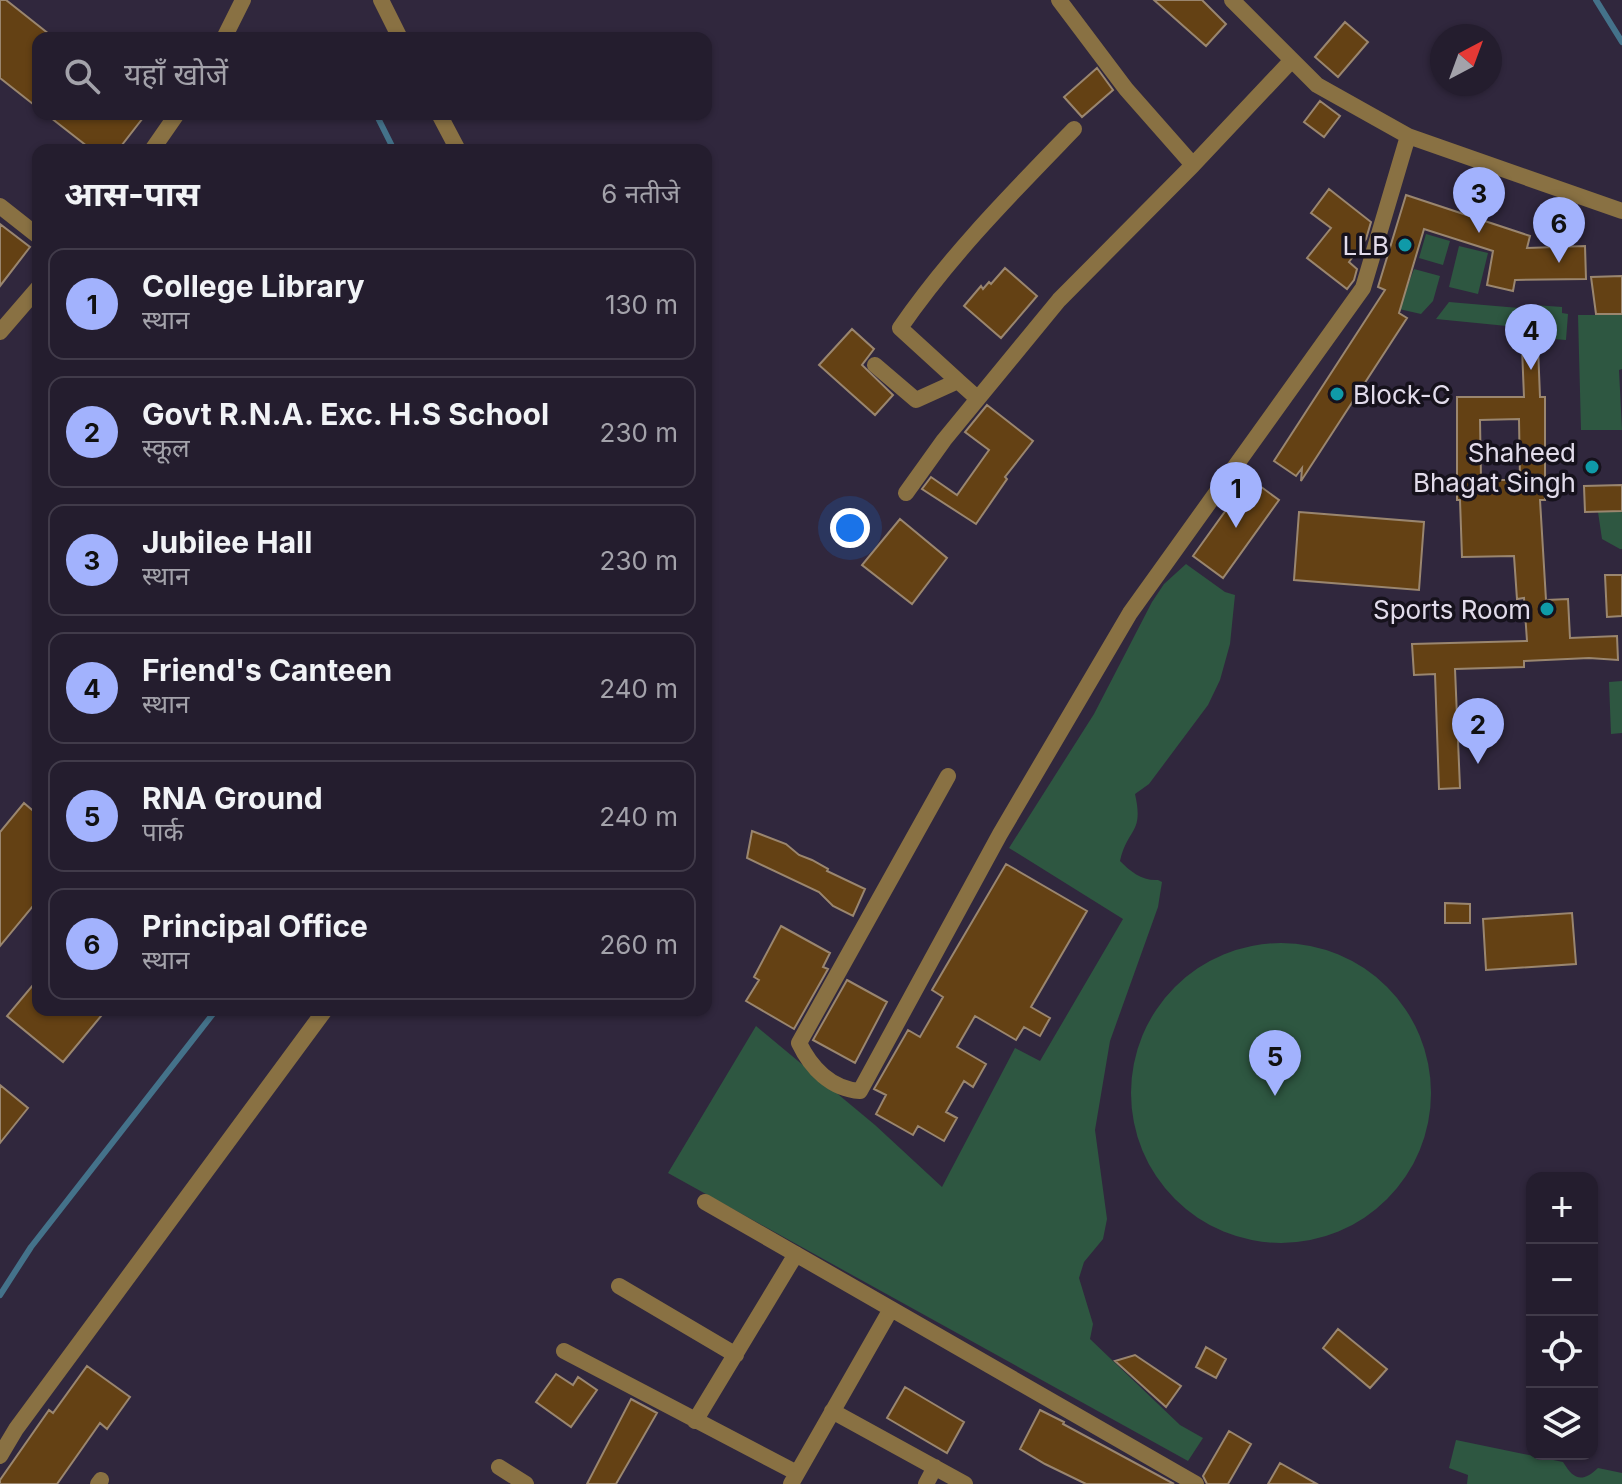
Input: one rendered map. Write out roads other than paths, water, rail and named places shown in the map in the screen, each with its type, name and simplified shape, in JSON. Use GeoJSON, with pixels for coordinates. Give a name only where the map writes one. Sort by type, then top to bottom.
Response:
{"type":"FeatureCollection","features":[{"type":"Feature","properties":{"kind":"street"},"geometry":{"type":"LineString","coordinates":[[227,32],[243,0]]}},
{"type":"Feature","properties":{"kind":"street"},"geometry":{"type":"LineString","coordinates":[[381,0],[397,32]]}},
{"type":"Feature","properties":{"kind":"street"},"geometry":{"type":"LineString","coordinates":[[1059,0],[1126,89],[1193,165]]}},
{"type":"Feature","properties":{"kind":"street"},"geometry":{"type":"LineString","coordinates":[[1232,0],[1317,85],[1408,136],[1622,211]]}},
{"type":"Feature","properties":{"kind":"street"},"geometry":{"type":"LineString","coordinates":[[906,493],[977,398],[1059,300],[1292,60]]}},
{"type":"Feature","properties":{"kind":"street"},"geometry":{"type":"LineString","coordinates":[[156,144],[173,120]]}},
{"type":"Feature","properties":{"kind":"street"},"geometry":{"type":"LineString","coordinates":[[442,120],[455,144]]}},
{"type":"Feature","properties":{"kind":"street"},"geometry":{"type":"LineString","coordinates":[[977,398],[900,328],[932,281],[1074,129]]}},
{"type":"Feature","properties":{"kind":"street"},"geometry":{"type":"LineString","coordinates":[[948,776],[799,1043],[810,1066],[845,1090],[860,1091],[1000,834],[1130,613],[1363,288],[1408,136]]}},
{"type":"Feature","properties":{"kind":"street"},"geometry":{"type":"LineString","coordinates":[[0,206],[32,231]]}},
{"type":"Feature","properties":{"kind":"street"},"geometry":{"type":"LineString","coordinates":[[0,332],[32,295]]}},
{"type":"Feature","properties":{"kind":"street"},"geometry":{"type":"LineString","coordinates":[[875,365],[916,400],[958,381]]}},
{"type":"Feature","properties":{"kind":"street"},"geometry":{"type":"LineString","coordinates":[[0,1456],[16,1429],[175,1210],[267,1092],[321,1016]]}},
{"type":"Feature","properties":{"kind":"street"},"geometry":{"type":"LineString","coordinates":[[705,1202],[1196,1484]]}},
{"type":"Feature","properties":{"kind":"street"},"geometry":{"type":"LineString","coordinates":[[695,1421],[796,1254]]}},
{"type":"Feature","properties":{"kind":"street"},"geometry":{"type":"LineString","coordinates":[[619,1286],[736,1355]]}},
{"type":"Feature","properties":{"kind":"street"},"geometry":{"type":"LineString","coordinates":[[564,1351],[794,1478],[891,1309]]}},
{"type":"Feature","properties":{"kind":"street"},"geometry":{"type":"LineString","coordinates":[[832,1411],[965,1484]]}},
{"type":"Feature","properties":{"kind":"street"},"geometry":{"type":"LineString","coordinates":[[499,1467],[526,1484]]}},
{"type":"Feature","properties":{"kind":"street"},"geometry":{"type":"LineString","coordinates":[[926,1484],[935,1467]]}},
{"type":"Feature","properties":{"kind":"waterway"},"geometry":{"type":"LineString","coordinates":[[1596,0],[1622,42]]}},
{"type":"Feature","properties":{"kind":"waterway"},"geometry":{"type":"LineString","coordinates":[[379,120],[391,144]]}},
{"type":"Feature","properties":{"kind":"waterway"},"geometry":{"type":"LineString","coordinates":[[0,1295],[31,1247],[211,1016]]}},
{"type":"Feature","properties":{"kind":"place","name":"Jubilee Hall"},"geometry":{"type":"Point","coordinates":[1479,233]}},
{"type":"Feature","properties":{"kind":"place","name":"LLB"},"geometry":{"type":"Point","coordinates":[1405,245]}},
{"type":"Feature","properties":{"kind":"place","name":"Principal Office"},"geometry":{"type":"Point","coordinates":[1559,263]}},
{"type":"Feature","properties":{"kind":"place","name":"Friend's Canteen"},"geometry":{"type":"Point","coordinates":[1531,370]}},
{"type":"Feature","properties":{"kind":"place","name":"Block-C"},"geometry":{"type":"Point","coordinates":[1337,394]}},
{"type":"Feature","properties":{"kind":"place","name":"Shaheed Bhagat Singh"},"geometry":{"type":"Point","coordinates":[1592,467]}},
{"type":"Feature","properties":{"kind":"place","name":"College Library"},"geometry":{"type":"Point","coordinates":[1236,528]}},
{"type":"Feature","properties":{"kind":"place","name":"Sports Room"},"geometry":{"type":"Point","coordinates":[1547,609]}},
{"type":"Feature","properties":{"kind":"place","name":"Govt R.N.A. Exc. H.S School"},"geometry":{"type":"Point","coordinates":[1478,764]}},
{"type":"Feature","properties":{"kind":"place","name":"RNA Ground"},"geometry":{"type":"Point","coordinates":[1275,1096]}}]}
